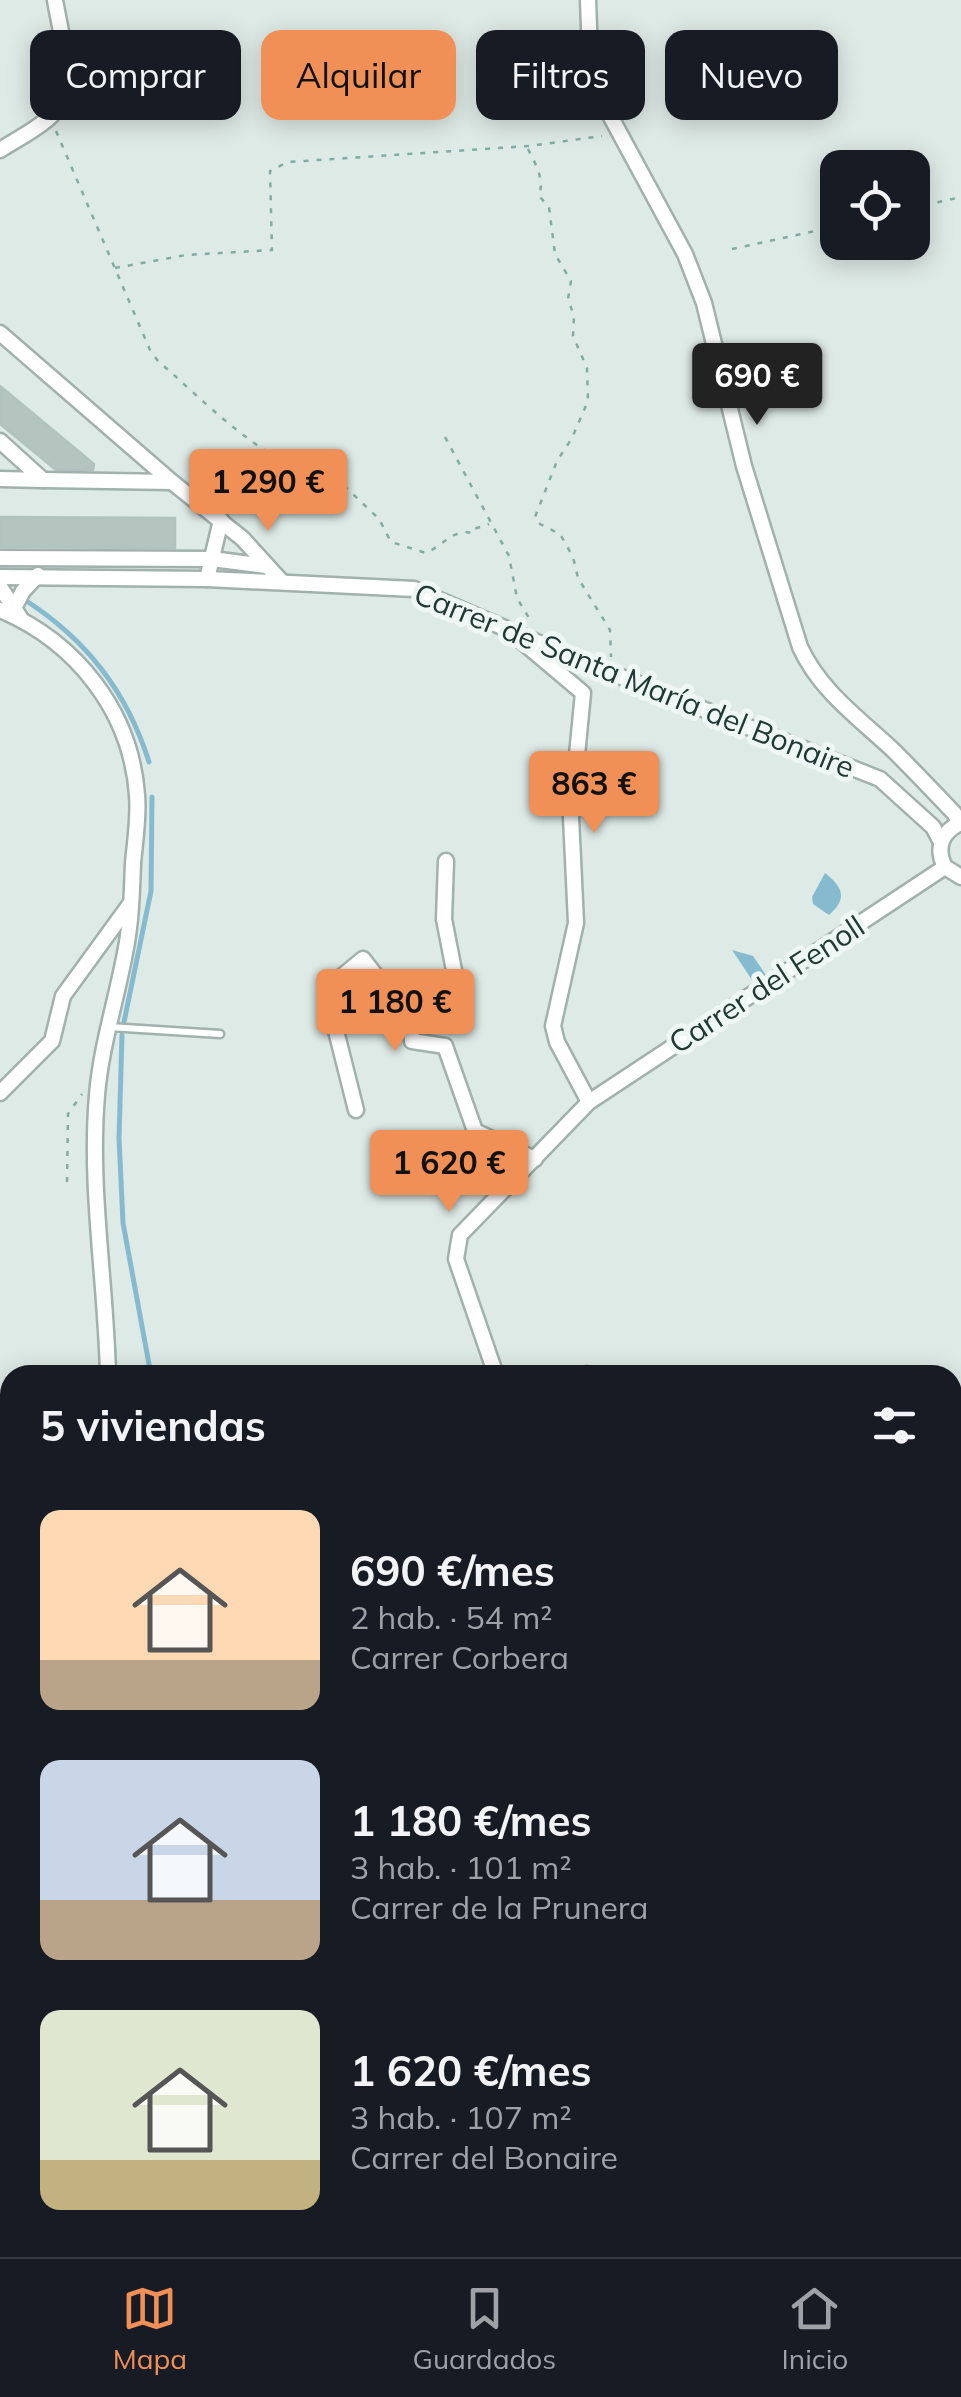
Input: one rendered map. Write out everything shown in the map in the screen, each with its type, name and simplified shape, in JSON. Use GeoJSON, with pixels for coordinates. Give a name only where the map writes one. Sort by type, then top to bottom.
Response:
{"type":"FeatureCollection","features":[{"type":"Feature","properties":{"kind":"street"},"geometry":{"type":"LineString","coordinates":[[56,0],[59,30]]}},
{"type":"Feature","properties":{"kind":"street"},"geometry":{"type":"LineString","coordinates":[[588,0],[590,54],[606,108],[685,254],[704,303],[744,466],[806,661],[827,689],[954,813],[961,823],[940,842],[941,859],[945,867],[961,877]]}},
{"type":"Feature","properties":{"kind":"street"},"geometry":{"type":"LineString","coordinates":[[0,150],[45,120]]}},
{"type":"Feature","properties":{"kind":"street"},"geometry":{"type":"LineString","coordinates":[[0,333],[221,520],[282,582]]}},
{"type":"Feature","properties":{"kind":"street"},"geometry":{"type":"LineString","coordinates":[[0,441],[44,480]]}},
{"type":"Feature","properties":{"kind":"street"},"geometry":{"type":"LineString","coordinates":[[0,480],[172,482]]}},
{"type":"Feature","properties":{"kind":"street"},"geometry":{"type":"LineString","coordinates":[[207,579],[221,520]]}},
{"type":"Feature","properties":{"kind":"street"},"geometry":{"type":"LineString","coordinates":[[0,558],[212,559],[266,566]]}},
{"type":"Feature","properties":{"kind":"street"},"geometry":{"type":"LineString","coordinates":[[12,613],[22,591],[38,575]]}},
{"type":"Feature","properties":{"kind":"street","name":"Carrer de Santa María del Bonaire"},"geometry":{"type":"LineString","coordinates":[[0,576],[207,579],[414,589],[612,674],[880,780],[933,827],[940,842]]}},
{"type":"Feature","properties":{"kind":"street"},"geometry":{"type":"LineString","coordinates":[[0,587],[12,613],[80,664],[100,686],[125,734],[137,797],[126,951],[97,1090],[94,1160],[107,1365]]}},
{"type":"Feature","properties":{"kind":"street"},"geometry":{"type":"LineString","coordinates":[[504,627],[583,693],[571,817],[576,923],[553,1026],[557,1042],[589,1102]]}},
{"type":"Feature","properties":{"kind":"street"},"geometry":{"type":"LineString","coordinates":[[356,1110],[329,1003],[340,978],[363,959],[394,999],[410,1007],[458,991],[444,920],[446,861]]}},
{"type":"Feature","properties":{"kind":"street","name":"Carrer del Fenoll"},"geometry":{"type":"LineString","coordinates":[[493,1365],[456,1259],[460,1235],[589,1102],[945,867]]}},
{"type":"Feature","properties":{"kind":"street"},"geometry":{"type":"LineString","coordinates":[[0,1093],[52,1042],[63,996],[131,902]]}},
{"type":"Feature","properties":{"kind":"street"},"geometry":{"type":"LineString","coordinates":[[410,1007],[412,1041],[445,1046],[476,1131],[535,1159]]}},
{"type":"Feature","properties":{"kind":"lane"},"geometry":{"type":"LineString","coordinates":[[108,1027],[220,1034]]}},
{"type":"Feature","properties":{"kind":"path"},"geometry":{"type":"LineString","coordinates":[[51,120],[158,361],[263,450],[300,471],[321,472],[338,479],[379,519],[391,542],[426,553],[451,535],[461,531],[473,533],[474,528],[490,524]]}},
{"type":"Feature","properties":{"kind":"path"},"geometry":{"type":"LineString","coordinates":[[115,268],[186,255],[272,250],[270,171],[288,162],[529,146],[618,133]]}},
{"type":"Feature","properties":{"kind":"path"},"geometry":{"type":"LineString","coordinates":[[529,146],[541,183],[539,196],[549,207],[555,254],[571,281],[568,300],[574,316],[573,336],[590,386],[588,401],[535,517],[560,534],[574,558],[578,578],[610,630],[612,674]]}},
{"type":"Feature","properties":{"kind":"path"},"geometry":{"type":"LineString","coordinates":[[930,204],[961,197]]}},
{"type":"Feature","properties":{"kind":"path"},"geometry":{"type":"LineString","coordinates":[[732,249],[820,230]]}},
{"type":"Feature","properties":{"kind":"path"},"geometry":{"type":"LineString","coordinates":[[445,437],[509,556],[516,598],[539,643]]}},
{"type":"Feature","properties":{"kind":"path"},"geometry":{"type":"LineString","coordinates":[[321,456],[330,462],[321,472]]}},
{"type":"Feature","properties":{"kind":"path"},"geometry":{"type":"LineString","coordinates":[[67,1182],[68,1114],[78,1096],[97,1090]]}},
{"type":"Feature","properties":{"kind":"water"},"geometry":{"type":"Polygon","coordinates":[[[825,873],[841,894],[839,904],[829,915],[813,904],[812,897],[825,873]]]}},
{"type":"Feature","properties":{"kind":"water"},"geometry":{"type":"Polygon","coordinates":[[[732,950],[753,956],[766,975],[754,983],[732,950]]]}},
{"type":"Feature","properties":{"kind":"building"},"geometry":{"type":"Polygon","coordinates":[[[0,386],[94,464],[93,470],[56,470],[0,424],[0,386]]]}},
{"type":"Feature","properties":{"kind":"building"},"geometry":{"type":"Polygon","coordinates":[[[0,517],[175,518],[175,548],[0,547],[0,517]]]}},
{"type":"Feature","properties":{"kind":"waterway"},"geometry":{"type":"LineString","coordinates":[[25,600],[67,632],[102,670],[129,713],[149,762]]}},
{"type":"Feature","properties":{"kind":"waterway"},"geometry":{"type":"LineString","coordinates":[[124,1022],[151,891],[152,797]]}},
{"type":"Feature","properties":{"kind":"waterway"},"geometry":{"type":"LineString","coordinates":[[122,1035],[119,1138],[123,1223],[149,1365]]}}]}
